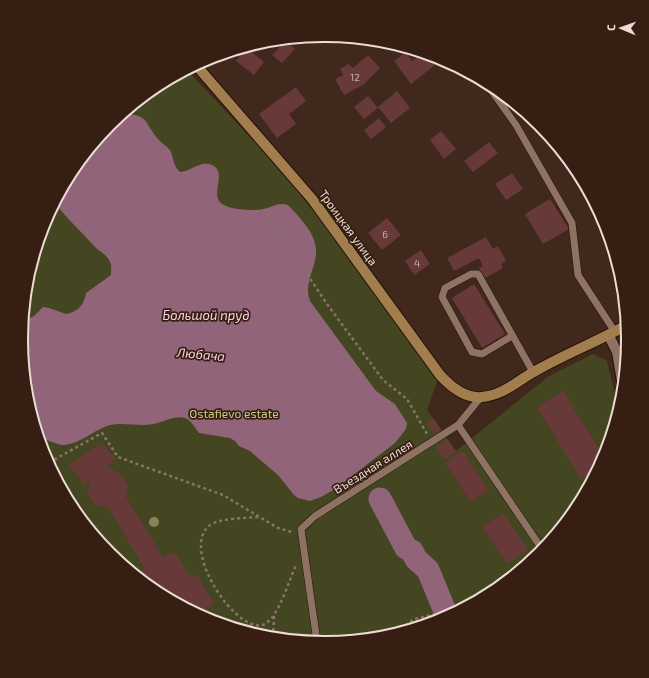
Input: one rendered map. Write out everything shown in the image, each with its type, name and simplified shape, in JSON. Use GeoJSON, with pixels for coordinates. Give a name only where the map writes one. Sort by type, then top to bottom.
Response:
{"type":"FeatureCollection","features":[{"type":"Feature","properties":{"kind":"street","name":"Троицкая улица"},"geometry":{"type":"LineString","coordinates":[[200,70],[312,199],[440,375],[452,387],[466,395],[481,397]]}},
{"type":"Feature","properties":{"kind":"street"},"geometry":{"type":"LineString","coordinates":[[481,397],[504,392],[533,372],[620,329]]}},
{"type":"Feature","properties":{"kind":"street"},"geometry":{"type":"LineString","coordinates":[[612,334],[619,365]]}},
{"type":"Feature","properties":{"kind":"lane"},"geometry":{"type":"LineString","coordinates":[[497,98],[516,124],[572,223],[578,275],[612,334]]}},
{"type":"Feature","properties":{"kind":"lane"},"geometry":{"type":"LineString","coordinates":[[512,336],[482,354],[472,352],[442,297],[445,288],[471,274],[478,274],[533,372]]}},
{"type":"Feature","properties":{"kind":"lane","name":"Въездная аллея"},"geometry":{"type":"LineString","coordinates":[[301,529],[316,516],[458,425],[481,397]]}},
{"type":"Feature","properties":{"kind":"lane"},"geometry":{"type":"LineString","coordinates":[[458,425],[538,544]]}},
{"type":"Feature","properties":{"kind":"lane"},"geometry":{"type":"LineString","coordinates":[[301,529],[316,636]]}},
{"type":"Feature","properties":{"kind":"path"},"geometry":{"type":"LineString","coordinates":[[264,209],[327,304],[383,380],[407,399],[432,443]]}},
{"type":"Feature","properties":{"kind":"path"},"geometry":{"type":"LineString","coordinates":[[54,460],[102,433],[118,457],[223,495],[278,528],[290,532],[301,529]]}},
{"type":"Feature","properties":{"kind":"path"},"geometry":{"type":"LineString","coordinates":[[258,516],[212,524],[205,531],[200,542],[202,555],[211,584],[235,614],[257,626],[264,624],[274,616]]}},
{"type":"Feature","properties":{"kind":"path"},"geometry":{"type":"LineString","coordinates":[[273,631],[274,616],[299,558]]}},
{"type":"Feature","properties":{"kind":"path"},"geometry":{"type":"LineString","coordinates":[[409,623],[414,619],[435,614]]}},
{"type":"Feature","properties":{"kind":"green space","name":"Ostafievo estate"},"geometry":{"type":"Polygon","coordinates":[[[191,74],[281,170],[330,232],[437,381],[427,410],[456,451],[549,376],[593,354],[607,361],[615,395],[611,416],[598,452],[571,504],[534,549],[520,562],[489,586],[473,596],[420,620],[382,630],[363,633],[324,636],[305,635],[267,630],[229,620],[193,605],[160,586],[115,549],[78,504],[59,470],[44,434],[38,416],[31,378],[28,339],[29,320],[34,281],[44,244],[59,208],[78,174],[115,129],[129,116],[160,92],[191,74]]]}},
{"type":"Feature","properties":{"kind":"water","name":"Большой пруд"},"geometry":{"type":"Polygon","coordinates":[[[131,115],[139,116],[146,121],[158,139],[170,150],[175,165],[180,172],[204,164],[212,165],[217,169],[219,179],[217,196],[219,201],[224,205],[238,209],[260,210],[278,204],[288,205],[306,225],[315,243],[316,256],[308,288],[310,301],[376,391],[395,404],[407,423],[406,429],[395,443],[335,489],[310,501],[298,498],[294,495],[278,475],[250,451],[239,446],[235,441],[230,438],[199,433],[191,422],[181,417],[147,425],[124,424],[107,426],[71,444],[65,445],[46,440],[38,416],[31,378],[28,339],[29,318],[34,316],[43,307],[66,314],[74,312],[84,301],[86,293],[111,275],[111,265],[108,258],[95,247],[59,208],[78,174],[115,129],[131,115]]]}},
{"type":"Feature","properties":{"kind":"building"},"geometry":{"type":"Polygon","coordinates":[[[290,45],[295,49],[282,63],[272,55],[281,46],[290,45]]]}},
{"type":"Feature","properties":{"kind":"building"},"geometry":{"type":"Polygon","coordinates":[[[251,52],[264,62],[254,75],[236,61],[241,55],[251,52]]]}},
{"type":"Feature","properties":{"kind":"building"},"geometry":{"type":"Polygon","coordinates":[[[404,54],[408,55],[412,61],[417,57],[435,65],[411,84],[394,61],[404,54]]]}},
{"type":"Feature","properties":{"kind":"building"},"geometry":{"type":"Polygon","coordinates":[[[368,55],[380,68],[363,85],[344,95],[335,79],[343,75],[340,69],[349,64],[353,68],[368,55]]]}},
{"type":"Feature","properties":{"kind":"building"},"geometry":{"type":"Polygon","coordinates":[[[296,87],[306,101],[289,114],[296,124],[277,138],[259,114],[296,87]]]}},
{"type":"Feature","properties":{"kind":"building"},"geometry":{"type":"Polygon","coordinates":[[[397,91],[410,108],[391,123],[378,107],[397,91]]]}},
{"type":"Feature","properties":{"kind":"building"},"geometry":{"type":"Polygon","coordinates":[[[368,96],[378,108],[364,119],[354,107],[368,96]]]}},
{"type":"Feature","properties":{"kind":"building"},"geometry":{"type":"Polygon","coordinates":[[[379,118],[386,127],[371,139],[364,130],[379,118]]]}},
{"type":"Feature","properties":{"kind":"building"},"geometry":{"type":"Polygon","coordinates":[[[441,131],[456,149],[444,159],[430,140],[441,131]]]}},
{"type":"Feature","properties":{"kind":"building"},"geometry":{"type":"Polygon","coordinates":[[[489,142],[498,153],[473,172],[464,161],[489,142]]]}},
{"type":"Feature","properties":{"kind":"building"},"geometry":{"type":"Polygon","coordinates":[[[512,173],[523,189],[506,200],[495,184],[512,173]]]}},
{"type":"Feature","properties":{"kind":"building"},"geometry":{"type":"Polygon","coordinates":[[[550,199],[569,229],[543,244],[525,214],[550,199]]]}},
{"type":"Feature","properties":{"kind":"building"},"geometry":{"type":"Polygon","coordinates":[[[387,218],[401,235],[382,250],[368,233],[387,218]]]}},
{"type":"Feature","properties":{"kind":"building"},"geometry":{"type":"Polygon","coordinates":[[[486,237],[493,249],[498,246],[506,261],[501,264],[503,268],[485,278],[479,268],[483,266],[479,258],[454,271],[447,258],[486,237]]]}},
{"type":"Feature","properties":{"kind":"building"},"geometry":{"type":"Polygon","coordinates":[[[421,250],[430,264],[414,275],[405,261],[421,250]]]}},
{"type":"Feature","properties":{"kind":"building"},"geometry":{"type":"Polygon","coordinates":[[[474,284],[505,334],[482,348],[452,298],[474,284]]]}},
{"type":"Feature","properties":{"kind":"building"},"geometry":{"type":"Polygon","coordinates":[[[563,391],[599,449],[587,475],[581,479],[537,407],[563,391]]]}},
{"type":"Feature","properties":{"kind":"building"},"geometry":{"type":"Polygon","coordinates":[[[433,418],[441,429],[435,434],[426,422],[433,418]]]}},
{"type":"Feature","properties":{"kind":"building"},"geometry":{"type":"Polygon","coordinates":[[[447,439],[456,451],[445,460],[436,447],[447,439]]]}},
{"type":"Feature","properties":{"kind":"building"},"geometry":{"type":"Polygon","coordinates":[[[102,443],[116,459],[106,466],[119,473],[128,485],[126,497],[163,557],[175,552],[190,577],[197,575],[214,603],[206,611],[176,596],[141,572],[145,569],[108,507],[94,504],[87,494],[90,481],[84,485],[69,465],[102,443]]]}},
{"type":"Feature","properties":{"kind":"building"},"geometry":{"type":"Polygon","coordinates":[[[463,451],[489,490],[471,502],[445,463],[463,451]]]}},
{"type":"Feature","properties":{"kind":"building"},"geometry":{"type":"Polygon","coordinates":[[[503,513],[528,550],[507,564],[482,527],[503,513]]]}},
{"type":"Feature","properties":{"kind":"waterway","name":"Любача"},"geometry":{"type":"LineString","coordinates":[[380,499],[406,548],[412,551],[416,559],[428,570],[445,610]]}}]}
